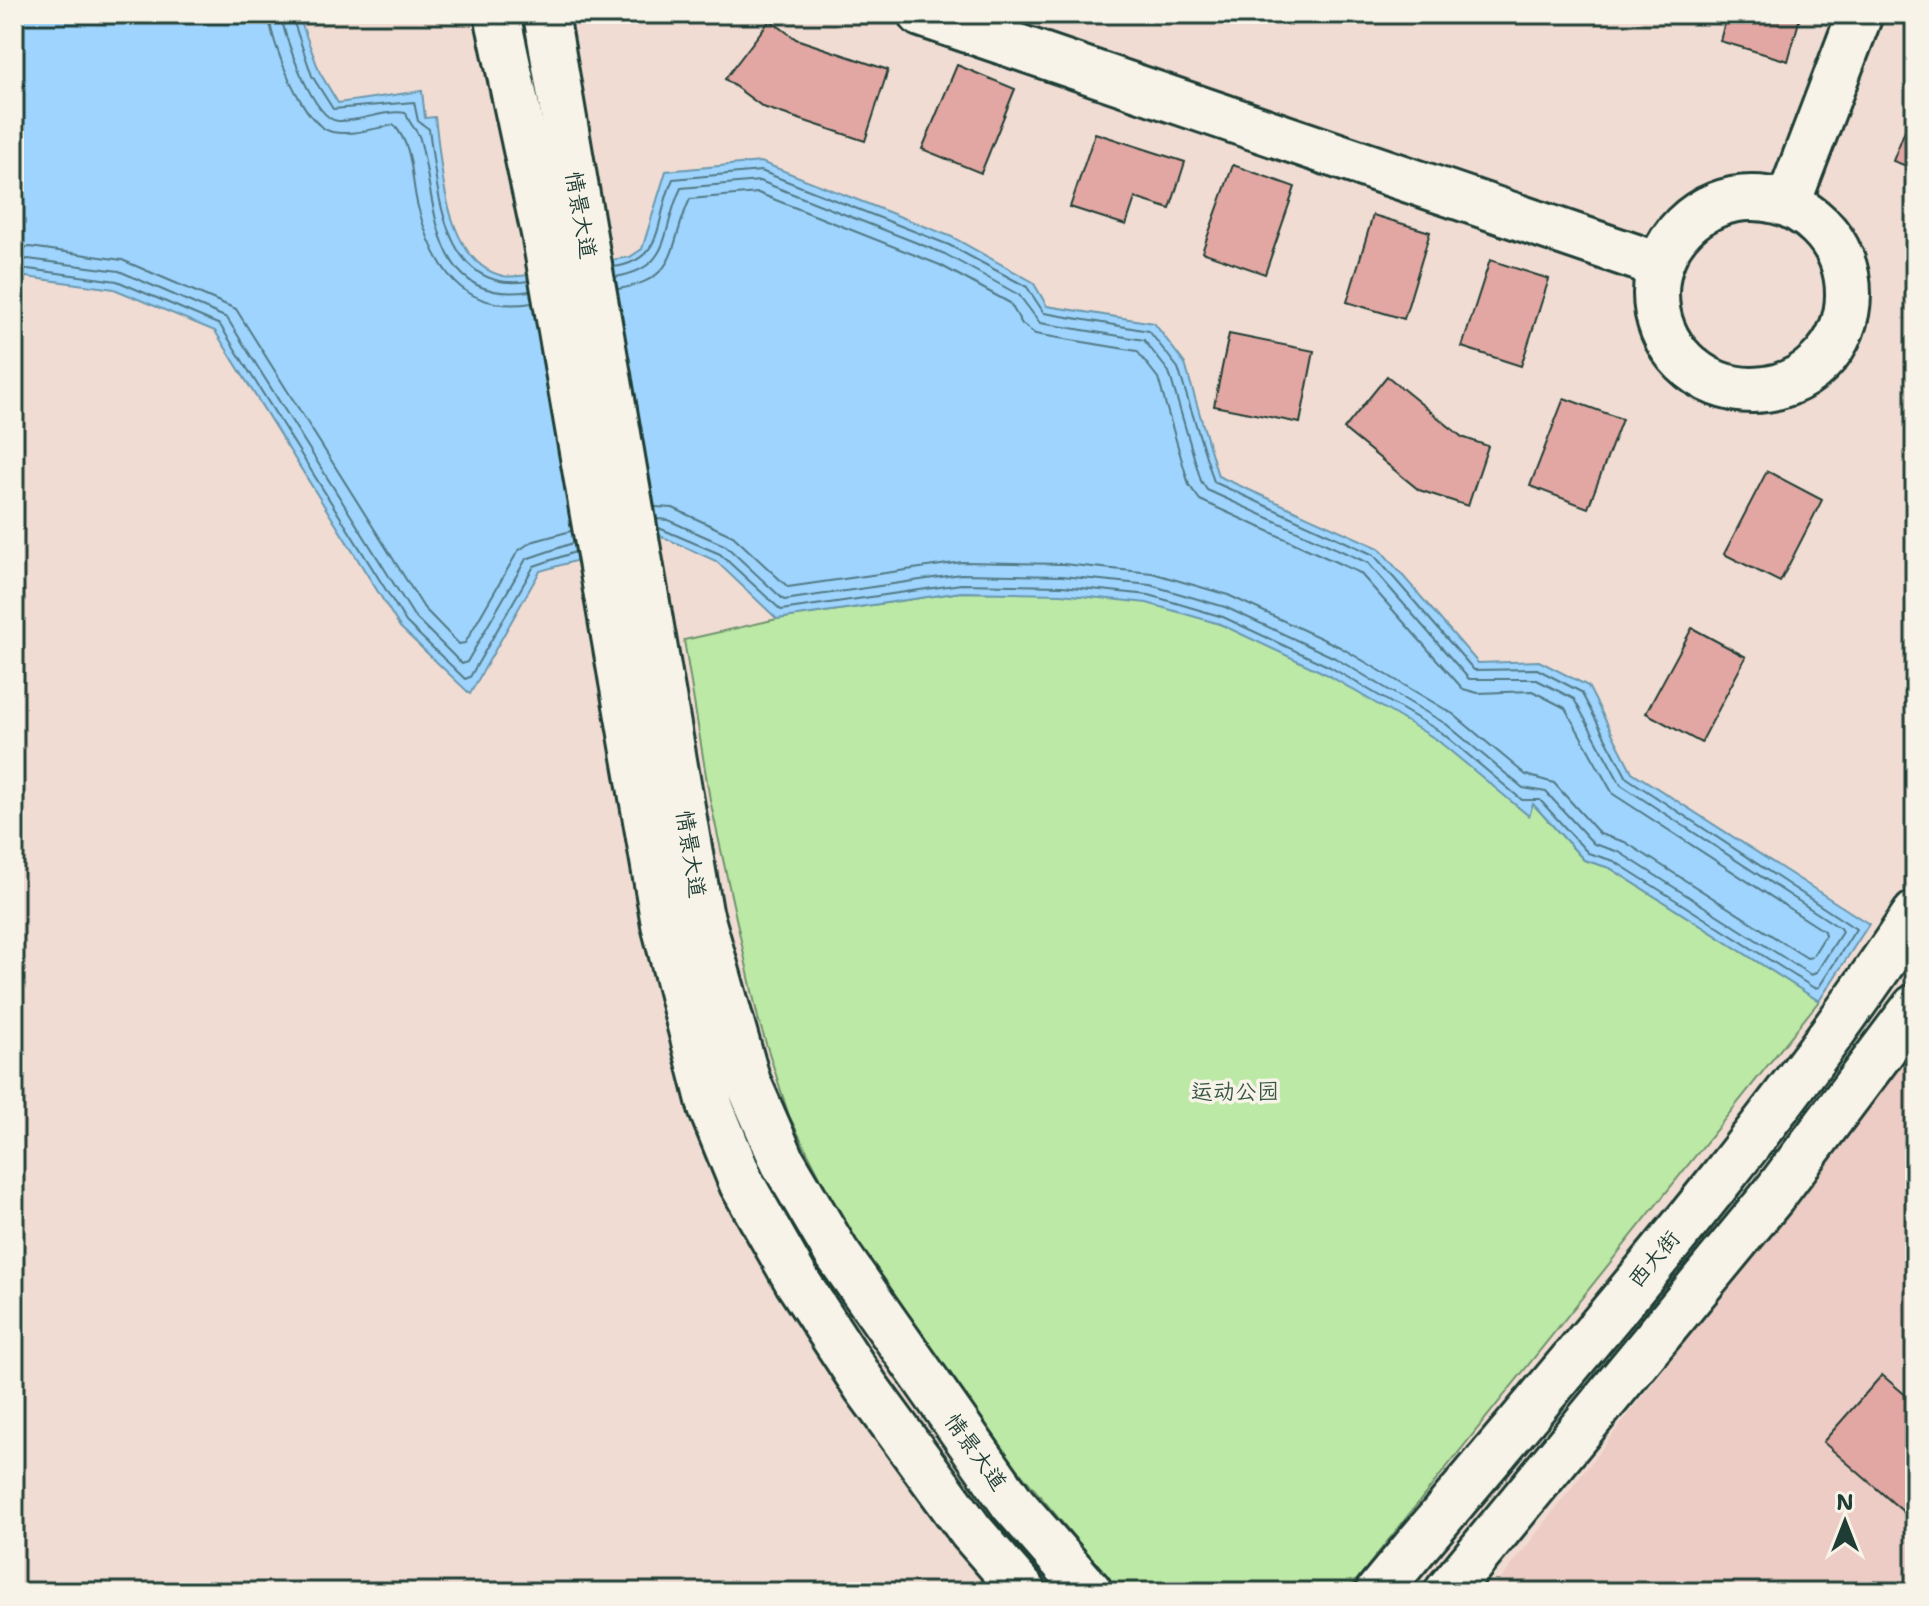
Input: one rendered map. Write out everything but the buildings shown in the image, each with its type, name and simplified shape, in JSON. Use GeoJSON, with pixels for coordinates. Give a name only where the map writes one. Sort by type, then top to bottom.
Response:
{"type":"FeatureCollection","features":[{"type":"Feature","properties":{"kind":"street","name":"情景大道"},"geometry":{"type":"LineString","coordinates":[[497,14],[565,234]]}},
{"type":"Feature","properties":{"kind":"street","name":"情景大道"},"geometry":{"type":"LineString","coordinates":[[546,14],[565,234],[624,580],[664,924],[711,1108],[742,1184],[797,1281],[866,1387],[971,1531],[1024,1592]]}},
{"type":"Feature","properties":{"kind":"street"},"geometry":{"type":"LineString","coordinates":[[921,14],[1659,265]]}},
{"type":"Feature","properties":{"kind":"street"},"geometry":{"type":"LineString","coordinates":[[1788,203],[1860,14]]}},
{"type":"Feature","properties":{"kind":"street"},"geometry":{"type":"LineString","coordinates":[[1749,197],[1788,203],[1821,223],[1842,255],[1850,293],[1843,331],[1821,362],[1790,384],[1754,391],[1718,385],[1686,366],[1665,336],[1655,301],[1659,265],[1678,230],[1710,206],[1749,197]]}},
{"type":"Feature","properties":{"kind":"street","name":"情景大道"},"geometry":{"type":"LineString","coordinates":[[624,580],[700,912],[748,1082],[783,1162],[836,1252],[910,1360],[1013,1504],[1090,1592]]}},
{"type":"Feature","properties":{"kind":"street","name":"西大街"},"geometry":{"type":"LineString","coordinates":[[1378,1592],[1732,1165],[1850,1013],[1915,914]]}},
{"type":"Feature","properties":{"kind":"street"},"geometry":{"type":"LineString","coordinates":[[1447,1592],[1773,1196],[1915,1007]]}},
{"type":"Feature","properties":{"kind":"street"},"geometry":{"type":"LineString","coordinates":[[742,1184],[783,1162]]}},
{"type":"Feature","properties":{"kind":"shaded area"},"geometry":{"type":"Polygon","coordinates":[[[1915,1044],[1915,1592],[1491,1592],[1915,1044]]]}},
{"type":"Feature","properties":{"kind":"green space","name":"运动公园"},"geometry":{"type":"Polygon","coordinates":[[[961,592],[1079,594],[1149,603],[1224,626],[1298,658],[1368,696],[1434,738],[1471,765],[1528,815],[1532,803],[1584,860],[1610,868],[1819,1001],[1347,1592],[1120,1592],[961,1401],[838,1212],[789,1116],[758,1018],[710,800],[684,640],[777,619],[961,592]]]}},
{"type":"Feature","properties":{"kind":"water"},"geometry":{"type":"Polygon","coordinates":[[[14,14],[298,14],[320,73],[338,103],[422,91],[425,118],[435,117],[444,185],[457,232],[468,252],[483,267],[503,276],[545,273],[630,257],[642,249],[666,171],[761,162],[952,237],[1033,282],[1047,306],[1154,323],[1185,364],[1218,476],[1379,548],[1478,663],[1539,661],[1588,686],[1632,772],[1869,924],[1819,1001],[1610,868],[1584,860],[1533,804],[1529,816],[1436,739],[1326,674],[1220,624],[1147,603],[1061,594],[961,592],[777,619],[716,561],[661,536],[540,571],[470,694],[400,627],[215,331],[114,289],[26,277],[14,284],[14,14]]]}}]}
